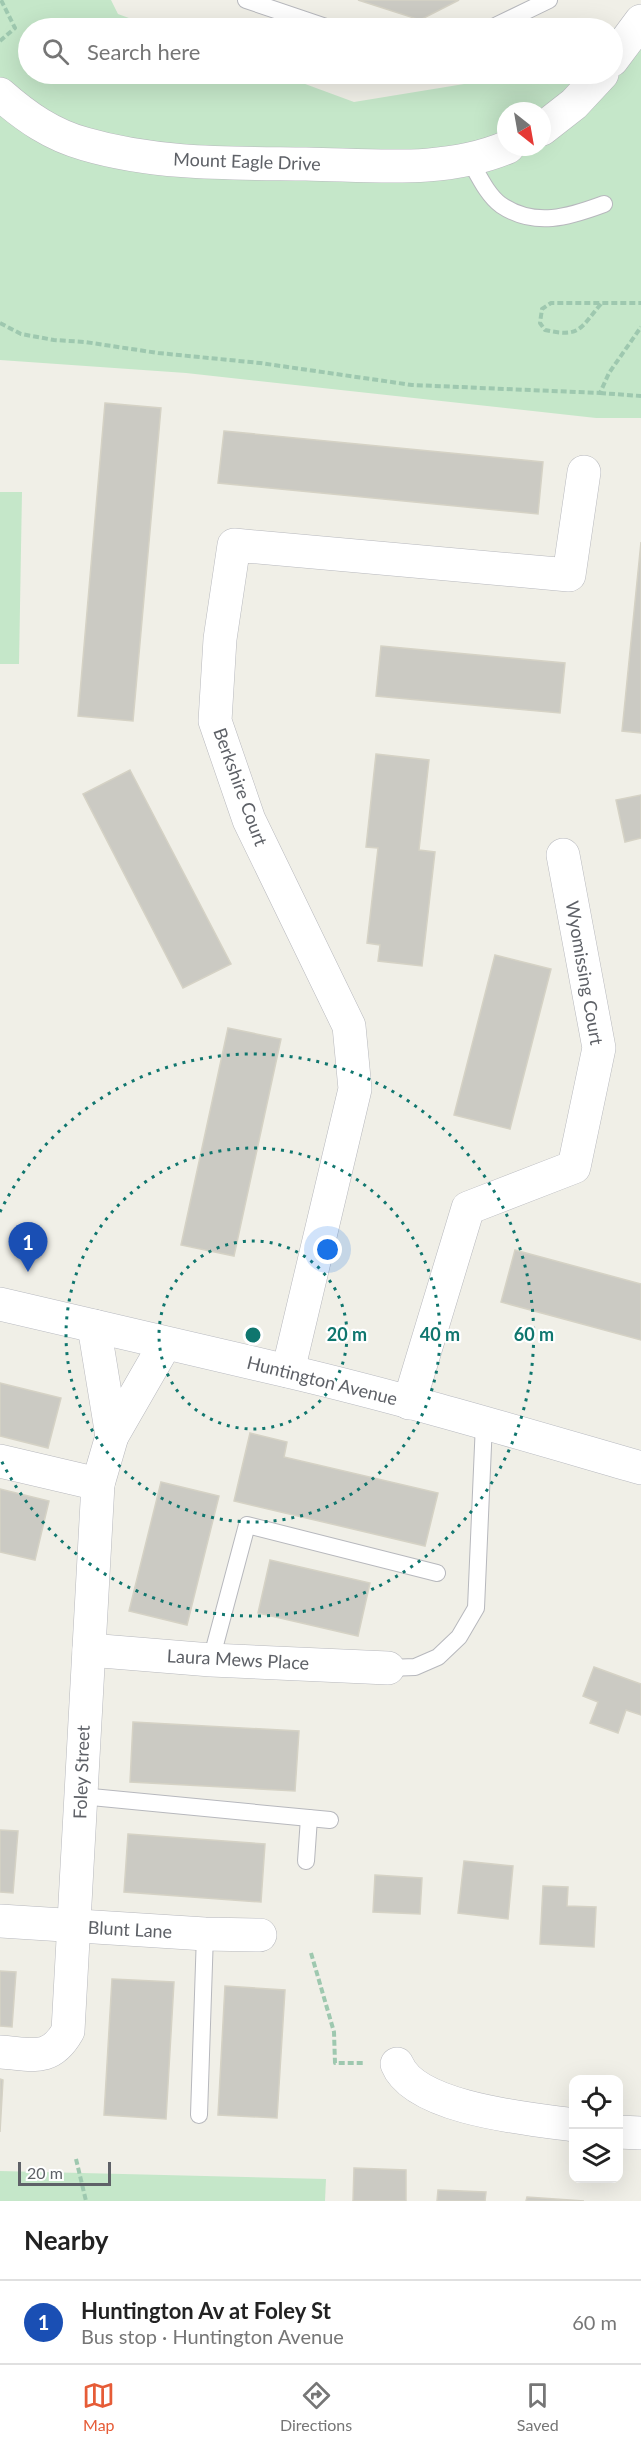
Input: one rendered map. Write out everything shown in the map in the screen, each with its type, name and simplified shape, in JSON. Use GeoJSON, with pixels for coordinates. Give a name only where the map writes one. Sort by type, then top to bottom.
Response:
{"type":"FeatureCollection","features":[{"type":"Feature","properties":{"kind":"street"},"geometry":{"type":"LineString","coordinates":[[623,45],[641,21]]}},
{"type":"Feature","properties":{"kind":"street"},"geometry":{"type":"LineString","coordinates":[[551,122],[574,104],[593,84]]}},
{"type":"Feature","properties":{"kind":"street","name":"Mount Eagle Drive"},"geometry":{"type":"LineString","coordinates":[[0,94],[25,116],[54,133],[84,144],[131,156],[195,162],[426,166],[469,159],[497,150]]}},
{"type":"Feature","properties":{"kind":"street","name":"Berkshire Court"},"geometry":{"type":"LineString","coordinates":[[288,1371],[355,1089],[353,1058],[349,1026],[249,820],[215,721],[220,639],[234,545],[569,575],[584,472]]}},
{"type":"Feature","properties":{"kind":"street","name":"Wyomissing Court"},"geometry":{"type":"LineString","coordinates":[[409,1402],[468,1208],[574,1167],[599,1048],[563,855]]}},
{"type":"Feature","properties":{"kind":"street","name":"Huntington Avenue"},"geometry":{"type":"LineString","coordinates":[[0,1304],[288,1371],[409,1402],[641,1468]]}},
{"type":"Feature","properties":{"kind":"street","name":"Foley Street"},"geometry":{"type":"LineString","coordinates":[[94,1326],[112,1436]]}},
{"type":"Feature","properties":{"kind":"street","name":"Foley Street"},"geometry":{"type":"LineString","coordinates":[[0,2052],[43,2055],[59,2046],[68,2031],[98,1484],[112,1436],[165,1344]]}},
{"type":"Feature","properties":{"kind":"street"},"geometry":{"type":"LineString","coordinates":[[0,1461],[98,1484]]}},
{"type":"Feature","properties":{"kind":"street","name":"Laura Mews Place"},"geometry":{"type":"LineString","coordinates":[[88,1650],[211,1660],[388,1668]]}},
{"type":"Feature","properties":{"kind":"street","name":"Blunt Lane"},"geometry":{"type":"LineString","coordinates":[[0,1922],[260,1935]]}},
{"type":"Feature","properties":{"kind":"street"},"geometry":{"type":"LineString","coordinates":[[397,2064],[401,2073],[425,2091],[443,2100],[517,2117],[569,2124]]}},
{"type":"Feature","properties":{"kind":"street"},"geometry":{"type":"LineString","coordinates":[[623,2132],[641,2133]]}},
{"type":"Feature","properties":{"kind":"lane"},"geometry":{"type":"LineString","coordinates":[[246,0],[299,18]]}},
{"type":"Feature","properties":{"kind":"lane"},"geometry":{"type":"LineString","coordinates":[[512,18],[549,0]]}},
{"type":"Feature","properties":{"kind":"lane"},"geometry":{"type":"LineString","coordinates":[[469,159],[500,205],[529,218],[551,219],[574,215],[604,204]]}},
{"type":"Feature","properties":{"kind":"lane"},"geometry":{"type":"LineString","coordinates":[[388,1668],[415,1667],[438,1657],[459,1637],[476,1608],[484,1423]]}},
{"type":"Feature","properties":{"kind":"lane"},"geometry":{"type":"LineString","coordinates":[[211,1660],[247,1525],[437,1573]]}},
{"type":"Feature","properties":{"kind":"lane"},"geometry":{"type":"LineString","coordinates":[[81,1796],[330,1820]]}},
{"type":"Feature","properties":{"kind":"lane"},"geometry":{"type":"LineString","coordinates":[[306,1861],[309,1818]]}},
{"type":"Feature","properties":{"kind":"lane"},"geometry":{"type":"LineString","coordinates":[[199,2115],[205,1934]]}},
{"type":"Feature","properties":{"kind":"path"},"geometry":{"type":"LineString","coordinates":[[0,41],[15,28],[1,0]]}},
{"type":"Feature","properties":{"kind":"path"},"geometry":{"type":"LineString","coordinates":[[601,304],[584,326],[575,332],[558,333],[545,330],[540,323],[542,309],[551,303],[641,303]]}},
{"type":"Feature","properties":{"kind":"path"},"geometry":{"type":"LineString","coordinates":[[0,323],[21,334],[54,340],[260,363],[412,385],[641,396]]}},
{"type":"Feature","properties":{"kind":"path"},"geometry":{"type":"LineString","coordinates":[[600,393],[609,373],[641,327]]}},
{"type":"Feature","properties":{"kind":"path"},"geometry":{"type":"LineString","coordinates":[[311,1953],[334,2032],[335,2062],[397,2064]]}},
{"type":"Feature","properties":{"kind":"path"},"geometry":{"type":"LineString","coordinates":[[76,2158],[86,2201]]}},
{"type":"Feature","properties":{"kind":"green space"},"geometry":{"type":"Polygon","coordinates":[[[0,0],[111,0],[118,14],[129,18],[18,18],[18,84],[305,84],[354,102],[465,84],[623,84],[623,23],[641,11],[641,418],[596,418],[186,373],[0,360],[0,0]]]}},
{"type":"Feature","properties":{"kind":"green space"},"geometry":{"type":"Polygon","coordinates":[[[0,492],[22,492],[19,664],[0,664],[0,492]]]}},
{"type":"Feature","properties":{"kind":"green space"},"geometry":{"type":"Polygon","coordinates":[[[0,2171],[326,2179],[325,2201],[0,2201],[0,2171]]]}},
{"type":"Feature","properties":{"kind":"building"},"geometry":{"type":"Polygon","coordinates":[[[358,0],[459,0],[424,18],[414,18],[358,0]]]}},
{"type":"Feature","properties":{"kind":"building"},"geometry":{"type":"Polygon","coordinates":[[[105,403],[161,408],[133,721],[78,716],[105,403]]]}},
{"type":"Feature","properties":{"kind":"building"},"geometry":{"type":"Polygon","coordinates":[[[224,431],[543,462],[538,514],[218,483],[224,431]]]}},
{"type":"Feature","properties":{"kind":"building"},"geometry":{"type":"Polygon","coordinates":[[[641,542],[641,733],[622,731],[641,542]]]}},
{"type":"Feature","properties":{"kind":"building"},"geometry":{"type":"Polygon","coordinates":[[[381,646],[565,663],[560,713],[376,696],[381,646]]]}},
{"type":"Feature","properties":{"kind":"building"},"geometry":{"type":"Polygon","coordinates":[[[376,754],[429,760],[419,850],[435,852],[422,966],[378,961],[380,945],[367,943],[378,848],[366,847],[376,754]]]}},
{"type":"Feature","properties":{"kind":"building"},"geometry":{"type":"Polygon","coordinates":[[[130,770],[231,964],[183,988],[83,794],[130,770]]]}},
{"type":"Feature","properties":{"kind":"building"},"geometry":{"type":"Polygon","coordinates":[[[641,795],[641,838],[625,842],[616,800],[641,795]]]}},
{"type":"Feature","properties":{"kind":"building"},"geometry":{"type":"Polygon","coordinates":[[[495,955],[551,969],[510,1129],[454,1115],[495,955]]]}},
{"type":"Feature","properties":{"kind":"building"},"geometry":{"type":"Polygon","coordinates":[[[228,1028],[281,1039],[234,1256],[181,1245],[228,1028]]]}},
{"type":"Feature","properties":{"kind":"building"},"geometry":{"type":"Polygon","coordinates":[[[515,1250],[641,1284],[641,1340],[501,1302],[515,1250]]]}},
{"type":"Feature","properties":{"kind":"building"},"geometry":{"type":"Polygon","coordinates":[[[0,1383],[61,1398],[48,1448],[0,1436],[0,1383]]]}},
{"type":"Feature","properties":{"kind":"building"},"geometry":{"type":"Polygon","coordinates":[[[250,1433],[287,1442],[284,1457],[438,1493],[425,1546],[234,1501],[250,1433]]]}},
{"type":"Feature","properties":{"kind":"building"},"geometry":{"type":"Polygon","coordinates":[[[161,1482],[219,1496],[187,1625],[129,1611],[161,1482]]]}},
{"type":"Feature","properties":{"kind":"building"},"geometry":{"type":"Polygon","coordinates":[[[0,1489],[49,1501],[35,1560],[0,1552],[0,1489]]]}},
{"type":"Feature","properties":{"kind":"building"},"geometry":{"type":"Polygon","coordinates":[[[270,1560],[370,1583],[358,1636],[258,1613],[270,1560]]]}},
{"type":"Feature","properties":{"kind":"building"},"geometry":{"type":"Polygon","coordinates":[[[594,1667],[641,1684],[641,1715],[626,1710],[618,1733],[590,1723],[598,1702],[583,1696],[594,1667]]]}},
{"type":"Feature","properties":{"kind":"building"},"geometry":{"type":"Polygon","coordinates":[[[133,1722],[299,1731],[295,1791],[130,1782],[133,1722]]]}},
{"type":"Feature","properties":{"kind":"building"},"geometry":{"type":"Polygon","coordinates":[[[0,1830],[18,1831],[13,1893],[0,1892],[0,1830]]]}},
{"type":"Feature","properties":{"kind":"building"},"geometry":{"type":"Polygon","coordinates":[[[128,1834],[265,1844],[261,1902],[124,1892],[128,1834]]]}},
{"type":"Feature","properties":{"kind":"building"},"geometry":{"type":"Polygon","coordinates":[[[464,1861],[513,1866],[508,1919],[458,1913],[464,1861]]]}},
{"type":"Feature","properties":{"kind":"building"},"geometry":{"type":"Polygon","coordinates":[[[375,1875],[422,1878],[420,1914],[373,1912],[375,1875]]]}},
{"type":"Feature","properties":{"kind":"building"},"geometry":{"type":"Polygon","coordinates":[[[543,1886],[568,1887],[567,1906],[596,1907],[594,1947],[540,1944],[543,1886]]]}},
{"type":"Feature","properties":{"kind":"building"},"geometry":{"type":"Polygon","coordinates":[[[0,1971],[16,1972],[12,2027],[0,2026],[0,1971]]]}},
{"type":"Feature","properties":{"kind":"building"},"geometry":{"type":"Polygon","coordinates":[[[112,1979],[174,1982],[166,2119],[104,2115],[112,1979]]]}},
{"type":"Feature","properties":{"kind":"building"},"geometry":{"type":"Polygon","coordinates":[[[225,1986],[285,1990],[277,2118],[218,2115],[225,1986]]]}},
{"type":"Feature","properties":{"kind":"building"},"geometry":{"type":"Polygon","coordinates":[[[0,2079],[3,2080],[0,2132],[0,2079]]]}},
{"type":"Feature","properties":{"kind":"building"},"geometry":{"type":"Polygon","coordinates":[[[354,2168],[406,2170],[406,2201],[353,2201],[354,2168]]]}},
{"type":"Feature","properties":{"kind":"building"},"geometry":{"type":"Polygon","coordinates":[[[438,2190],[486,2192],[485,2201],[437,2201],[438,2190]]]}},
{"type":"Feature","properties":{"kind":"building"},"geometry":{"type":"Polygon","coordinates":[[[527,2197],[584,2201],[526,2201],[527,2197]]]}},
{"type":"Feature","properties":{"kind":"place","name":"Huntington Av at Foley St"},"geometry":{"type":"Point","coordinates":[28,1272]}}]}
